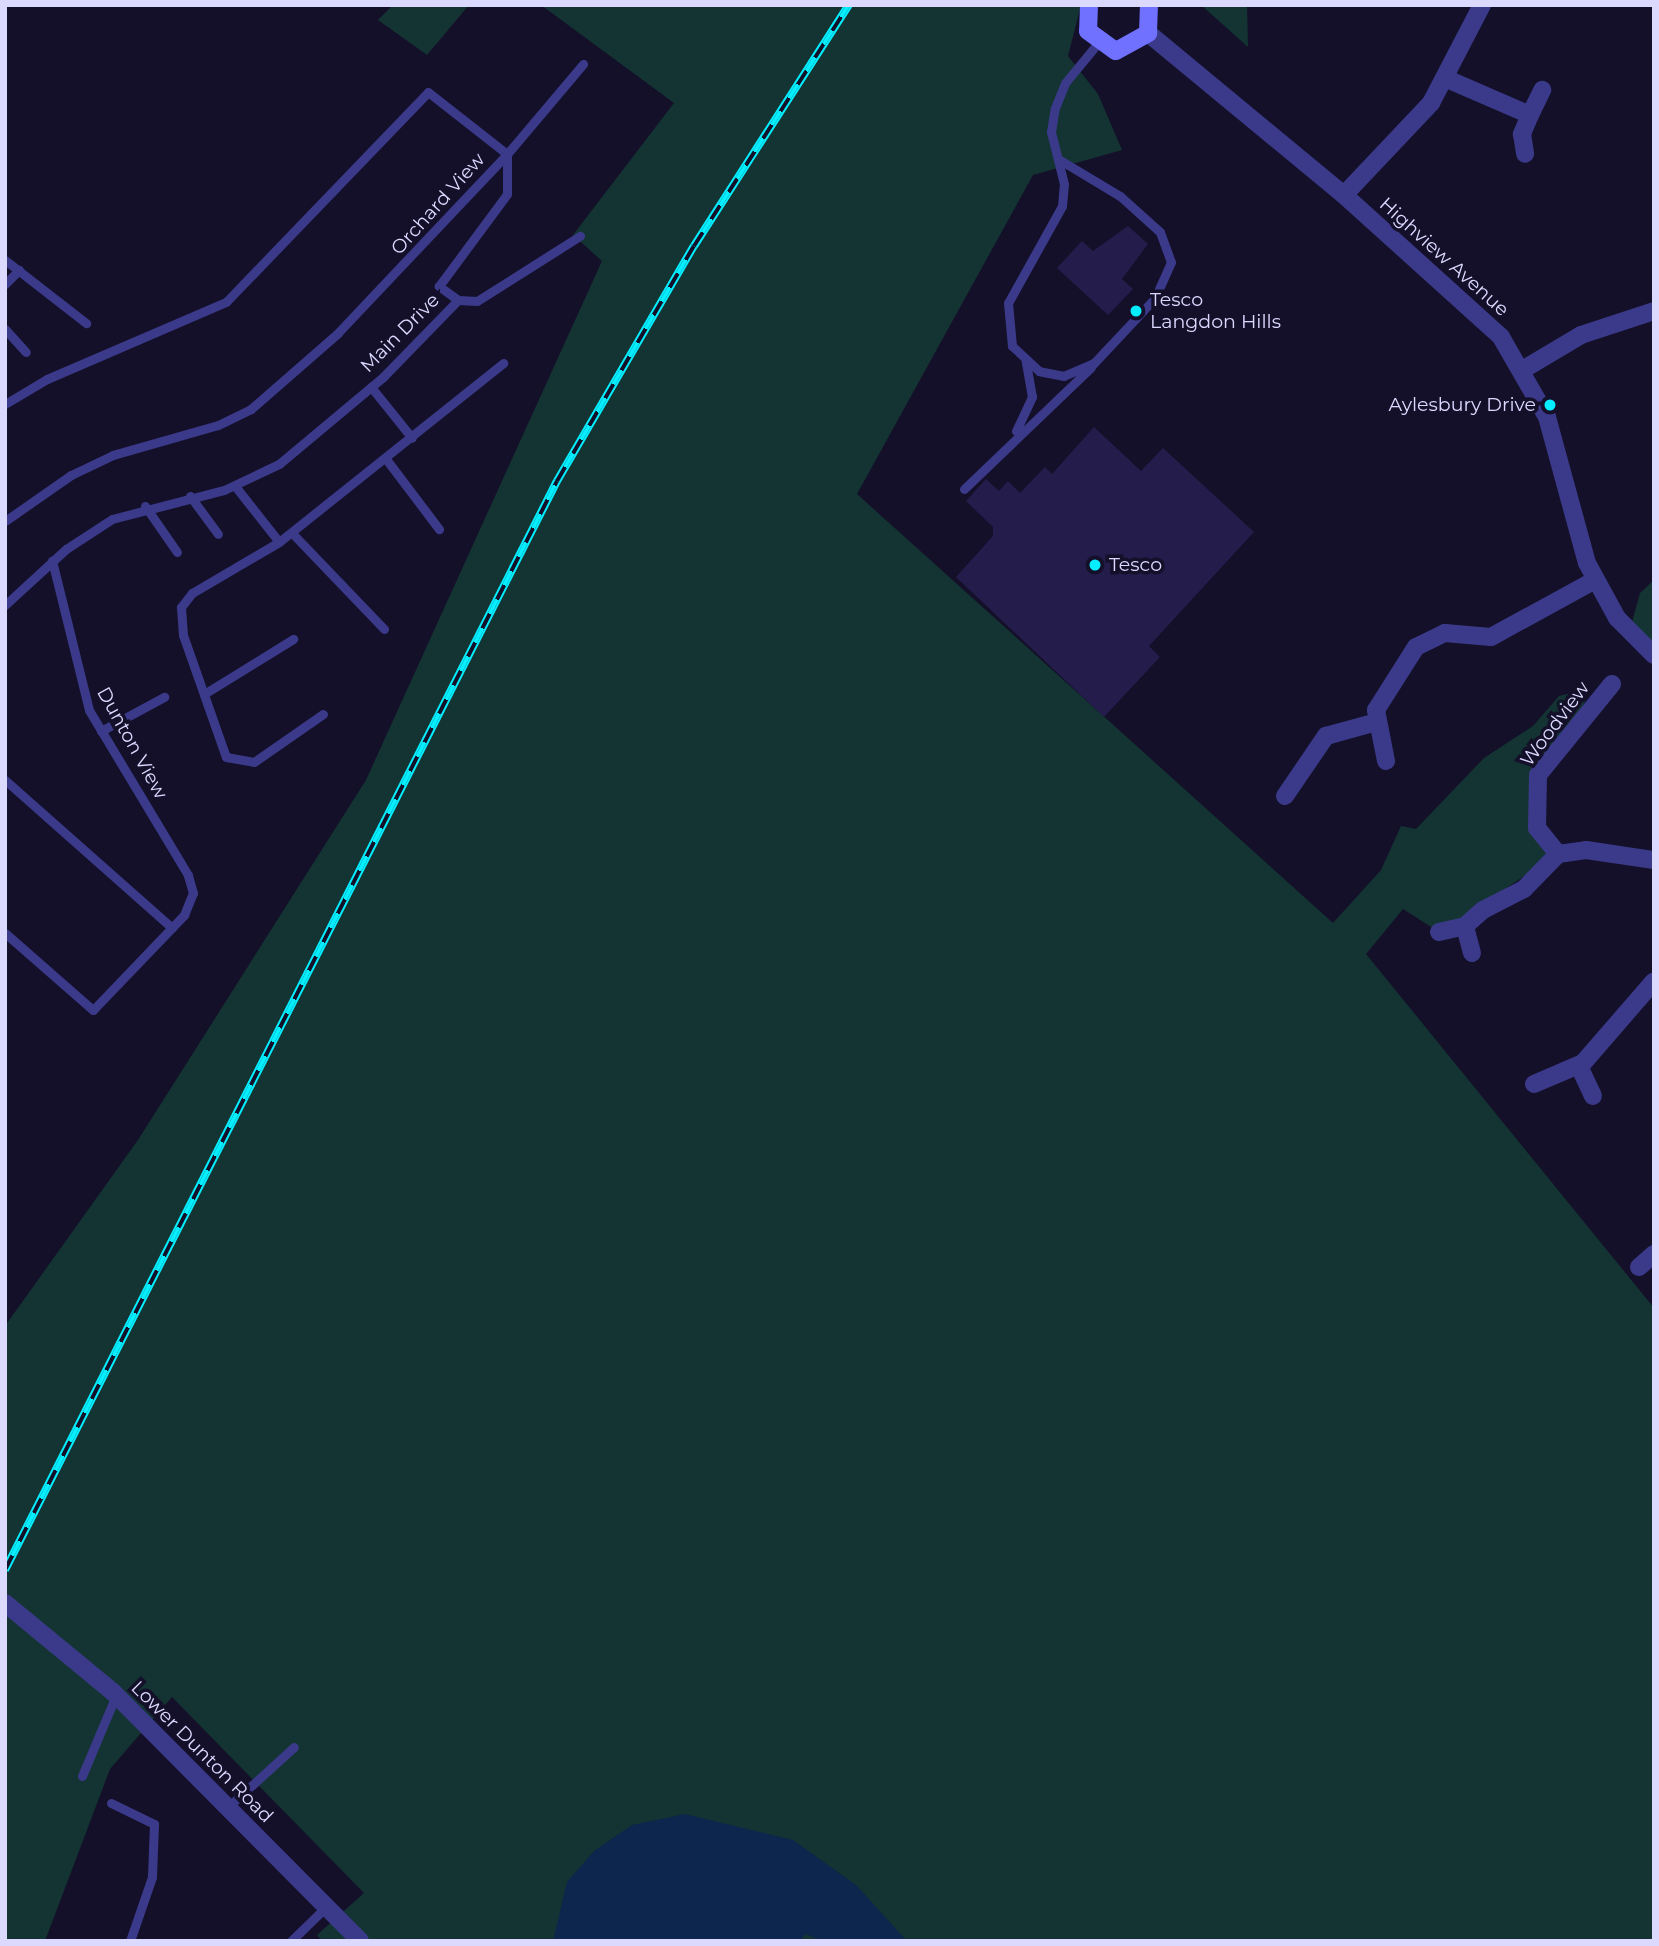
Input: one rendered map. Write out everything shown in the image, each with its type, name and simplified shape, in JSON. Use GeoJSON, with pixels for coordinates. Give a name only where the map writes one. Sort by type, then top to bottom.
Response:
{"type":"FeatureCollection","features":[{"type":"Feature","properties":{"kind":"main road"},"geometry":{"type":"LineString","coordinates":[[1089,5],[1086,23],[1098,43],[1125,50],[1148,33],[1149,5]]}},
{"type":"Feature","properties":{"kind":"street"},"geometry":{"type":"LineString","coordinates":[[1344,195],[1447,79],[1482,5]]}},
{"type":"Feature","properties":{"kind":"street","name":"Highview Avenue"},"geometry":{"type":"LineString","coordinates":[[1148,33],[1344,195],[1488,324],[1524,369],[1547,417],[1595,580],[1617,618],[1654,655]]}},
{"type":"Feature","properties":{"kind":"street"},"geometry":{"type":"LineString","coordinates":[[1447,79],[1530,115]]}},
{"type":"Feature","properties":{"kind":"street"},"geometry":{"type":"LineString","coordinates":[[1525,154],[1522,134],[1542,90]]}},
{"type":"Feature","properties":{"kind":"street"},"geometry":{"type":"LineString","coordinates":[[1524,369],[1581,335],[1654,311]]}},
{"type":"Feature","properties":{"kind":"street"},"geometry":{"type":"LineString","coordinates":[[1386,761],[1377,722],[1393,676],[1430,637],[1491,636],[1595,580]]}},
{"type":"Feature","properties":{"kind":"street","name":"Woodview"},"geometry":{"type":"LineString","coordinates":[[1558,854],[1537,828],[1538,775],[1612,684]]}},
{"type":"Feature","properties":{"kind":"street"},"geometry":{"type":"LineString","coordinates":[[1285,796],[1326,737],[1377,722]]}},
{"type":"Feature","properties":{"kind":"street"},"geometry":{"type":"LineString","coordinates":[[1439,932],[1465,926],[1524,889],[1558,854],[1586,850],[1654,860]]}},
{"type":"Feature","properties":{"kind":"street"},"geometry":{"type":"LineString","coordinates":[[1465,926],[1472,953]]}},
{"type":"Feature","properties":{"kind":"street"},"geometry":{"type":"LineString","coordinates":[[1534,1084],[1578,1066],[1654,981]]}},
{"type":"Feature","properties":{"kind":"street"},"geometry":{"type":"LineString","coordinates":[[1578,1066],[1593,1096]]}},
{"type":"Feature","properties":{"kind":"street"},"geometry":{"type":"LineString","coordinates":[[1639,1267],[1654,1254]]}},
{"type":"Feature","properties":{"kind":"street","name":"Lower Dunton Road"},"geometry":{"type":"LineString","coordinates":[[5,1603],[116,1695],[360,1941]]}},
{"type":"Feature","properties":{"kind":"lane"},"geometry":{"type":"LineString","coordinates":[[1094,363],[1064,376],[1026,362],[1012,346],[1008,303],[1062,206],[1060,160],[1051,132],[1055,108],[1071,76],[1098,43]]}},
{"type":"Feature","properties":{"kind":"lane"},"geometry":{"type":"LineString","coordinates":[[507,154],[583,64]]}},
{"type":"Feature","properties":{"kind":"lane","name":"Orchard View"},"geometry":{"type":"LineString","coordinates":[[5,404],[47,379],[226,302],[428,92],[507,154],[357,314],[251,409],[218,425],[113,455],[71,475],[5,521]]}},
{"type":"Feature","properties":{"kind":"lane","name":"Main Drive"},"geometry":{"type":"LineString","coordinates":[[5,605],[52,561],[112,519],[145,506],[235,486],[279,464],[371,387],[457,300],[439,286],[508,194],[507,154]]}},
{"type":"Feature","properties":{"kind":"lane"},"geometry":{"type":"LineString","coordinates":[[964,489],[1009,441],[1094,363],[1155,298],[1171,262],[1160,232],[1120,196],[1060,160]]}},
{"type":"Feature","properties":{"kind":"lane"},"geometry":{"type":"LineString","coordinates":[[457,300],[485,296],[580,236]]}},
{"type":"Feature","properties":{"kind":"lane"},"geometry":{"type":"LineString","coordinates":[[5,260],[86,323]]}},
{"type":"Feature","properties":{"kind":"lane"},"geometry":{"type":"LineString","coordinates":[[5,284],[19,270]]}},
{"type":"Feature","properties":{"kind":"lane"},"geometry":{"type":"LineString","coordinates":[[5,329],[26,352]]}},
{"type":"Feature","properties":{"kind":"lane"},"geometry":{"type":"LineString","coordinates":[[1009,441],[1032,397],[1026,362]]}},
{"type":"Feature","properties":{"kind":"lane"},"geometry":{"type":"LineString","coordinates":[[323,714],[254,761],[226,757],[183,635],[181,607],[192,593],[292,533],[503,363]]}},
{"type":"Feature","properties":{"kind":"lane"},"geometry":{"type":"LineString","coordinates":[[371,387],[412,438]]}},
{"type":"Feature","properties":{"kind":"lane"},"geometry":{"type":"LineString","coordinates":[[386,459],[439,529]]}},
{"type":"Feature","properties":{"kind":"lane"},"geometry":{"type":"LineString","coordinates":[[235,486],[279,542]]}},
{"type":"Feature","properties":{"kind":"lane"},"geometry":{"type":"LineString","coordinates":[[190,496],[218,534]]}},
{"type":"Feature","properties":{"kind":"lane"},"geometry":{"type":"LineString","coordinates":[[145,506],[177,552]]}},
{"type":"Feature","properties":{"kind":"lane"},"geometry":{"type":"LineString","coordinates":[[292,533],[384,629]]}},
{"type":"Feature","properties":{"kind":"lane","name":"Dunton View"},"geometry":{"type":"LineString","coordinates":[[5,933],[93,1010],[172,928],[193,893],[188,874],[102,731],[82,691],[52,561]]}},
{"type":"Feature","properties":{"kind":"lane"},"geometry":{"type":"LineString","coordinates":[[204,694],[293,639]]}},
{"type":"Feature","properties":{"kind":"lane"},"geometry":{"type":"LineString","coordinates":[[102,731],[164,697]]}},
{"type":"Feature","properties":{"kind":"lane"},"geometry":{"type":"LineString","coordinates":[[5,780],[172,928]]}},
{"type":"Feature","properties":{"kind":"lane"},"geometry":{"type":"LineString","coordinates":[[82,1776],[116,1695]]}},
{"type":"Feature","properties":{"kind":"lane"},"geometry":{"type":"LineString","coordinates":[[228,1807],[294,1747]]}},
{"type":"Feature","properties":{"kind":"lane"},"geometry":{"type":"LineString","coordinates":[[111,1803],[154,1824],[152,1877],[130,1941]]}},
{"type":"Feature","properties":{"kind":"lane"},"geometry":{"type":"LineString","coordinates":[[291,1941],[326,1907]]}},
{"type":"Feature","properties":{"kind":"green space"},"geometry":{"type":"Polygon","coordinates":[[[393,5],[469,5],[427,55],[378,20],[393,5]]]}},
{"type":"Feature","properties":{"kind":"green space"},"geometry":{"type":"Polygon","coordinates":[[[541,5],[1081,5],[1068,56],[1098,94],[1122,150],[1033,175],[857,494],[1333,923],[1381,870],[1401,826],[1416,829],[1484,758],[1533,726],[1559,696],[1589,689],[1576,727],[1538,775],[1536,809],[1558,854],[1439,932],[1403,909],[1366,954],[1654,1308],[1654,1941],[322,1941],[317,1935],[364,1893],[172,1697],[110,1769],[45,1941],[5,1941],[5,1326],[138,1140],[366,780],[602,261],[573,235],[674,103],[541,5]]]}},
{"type":"Feature","properties":{"kind":"green space"},"geometry":{"type":"Polygon","coordinates":[[[1201,5],[1247,5],[1248,47],[1201,5]]]}},
{"type":"Feature","properties":{"kind":"green space"},"geometry":{"type":"Polygon","coordinates":[[[1654,580],[1654,655],[1629,633],[1640,593],[1654,580]]]}},
{"type":"Feature","properties":{"kind":"water"},"geometry":{"type":"Polygon","coordinates":[[[685,1814],[793,1840],[856,1885],[907,1941],[821,1941],[806,1934],[799,1941],[553,1941],[567,1882],[594,1851],[632,1825],[685,1814]]]}},
{"type":"Feature","properties":{"kind":"building"},"geometry":{"type":"Polygon","coordinates":[[[1128,226],[1148,244],[1122,279],[1133,289],[1108,315],[1057,268],[1082,241],[1093,251],[1128,226]]]}},
{"type":"Feature","properties":{"kind":"building","name":"Tesco"},"geometry":{"type":"Polygon","coordinates":[[[1094,427],[1141,471],[1163,448],[1254,532],[1149,646],[1160,657],[1104,717],[956,577],[993,536],[993,527],[966,501],[986,479],[999,491],[1008,481],[1020,493],[1045,467],[1052,474],[1094,427]]]}},
{"type":"Feature","properties":{"kind":"railway"},"geometry":{"type":"LineString","coordinates":[[5,1570],[557,481],[694,246],[849,5]]}},
{"type":"Feature","properties":{"kind":"place","name":"Tesco Langdon Hills"},"geometry":{"type":"Point","coordinates":[1136,311]}},
{"type":"Feature","properties":{"kind":"place","name":"Aylesbury Drive"},"geometry":{"type":"Point","coordinates":[1550,405]}},
{"type":"Feature","properties":{"kind":"place","name":"Tesco"},"geometry":{"type":"Point","coordinates":[1095,565]}}]}
